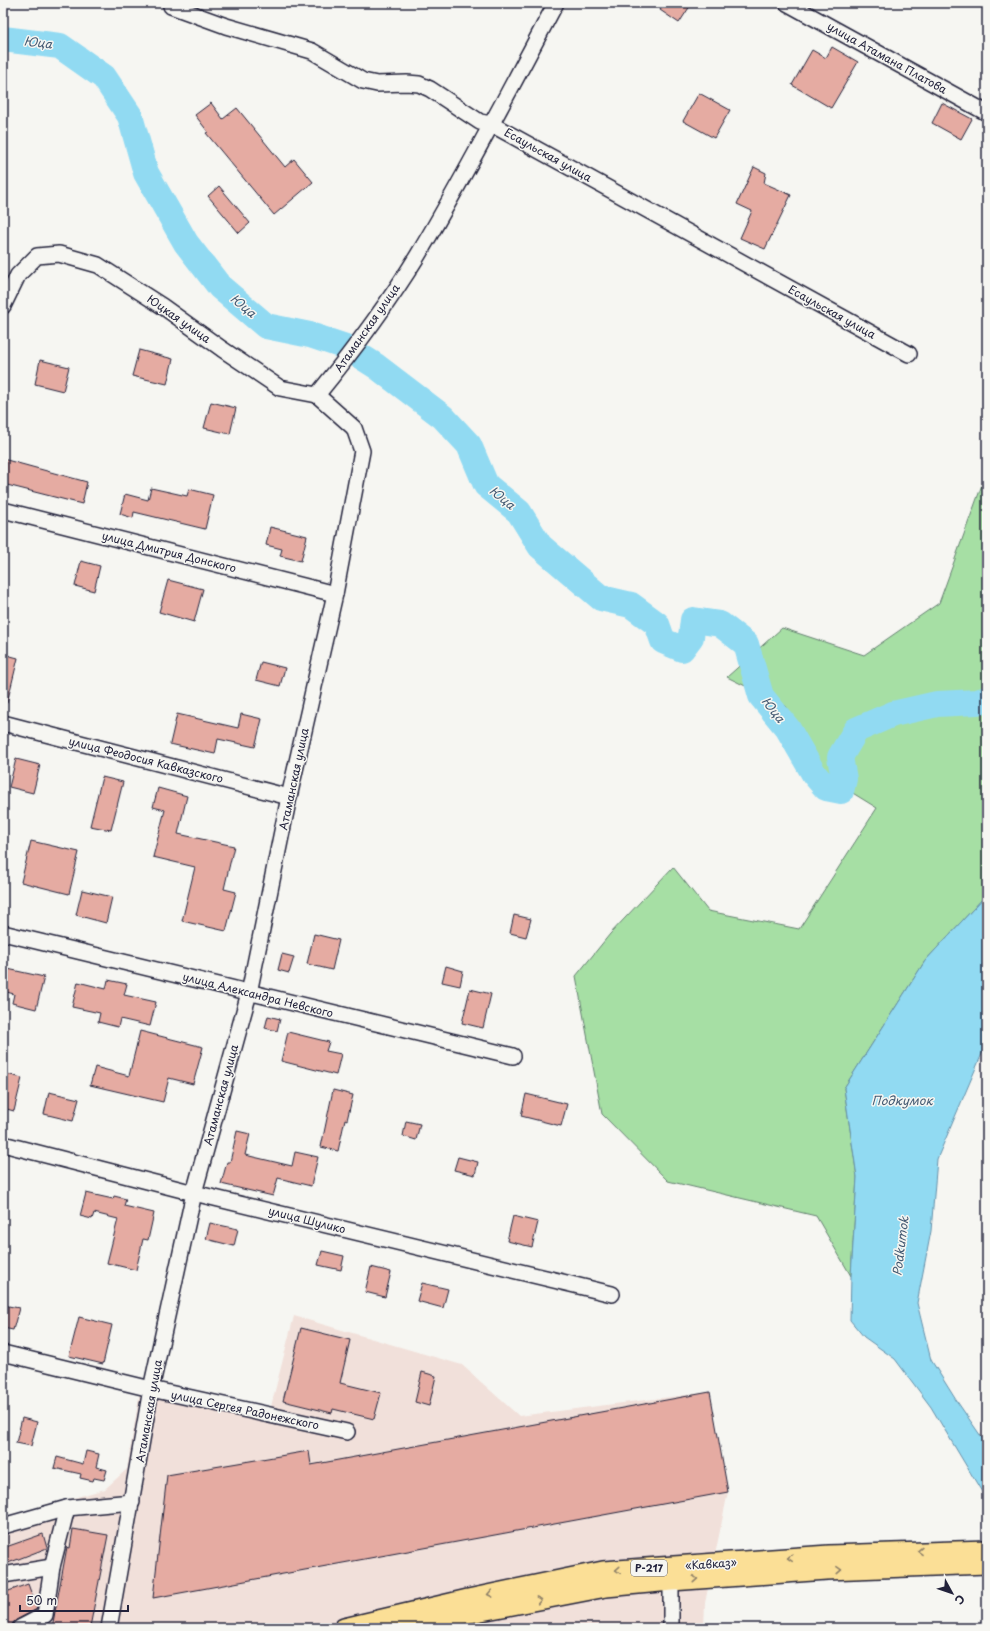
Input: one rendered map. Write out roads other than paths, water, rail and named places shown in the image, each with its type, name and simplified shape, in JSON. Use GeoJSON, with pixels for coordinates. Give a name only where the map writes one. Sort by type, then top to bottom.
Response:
{"type":"FeatureCollection","features":[{"type":"Feature","properties":{"kind":"main road","name":"«Кавказ»"},"geometry":{"type":"LineString","coordinates":[[405,1628],[460,1615],[606,1587],[826,1570],[958,1557],[987,1550]]}},
{"type":"Feature","properties":{"kind":"main road","name":"«Кавказ»"},"geometry":{"type":"LineString","coordinates":[[344,1628],[468,1599],[603,1572],[829,1555],[958,1557],[987,1564]]}},
{"type":"Feature","properties":{"kind":"street","name":"Атаманская улица"},"geometry":{"type":"LineString","coordinates":[[109,1628],[151,1389],[194,1193],[249,993],[289,797],[335,594],[362,451],[354,428],[317,395],[353,351],[417,256],[491,124],[556,3]]}},
{"type":"Feature","properties":{"kind":"street","name":"улица Атамана Платова"},"geometry":{"type":"LineString","coordinates":[[787,3],[987,113]]}},
{"type":"Feature","properties":{"kind":"street","name":"Есаульская улица"},"geometry":{"type":"LineString","coordinates":[[172,5],[226,26],[312,51],[362,81],[377,84],[419,84],[430,89],[480,122],[491,124],[909,354]]}},
{"type":"Feature","properties":{"kind":"street","name":"Юцкая улица"},"geometry":{"type":"LineString","coordinates":[[3,306],[18,275],[37,256],[59,254],[98,265],[162,306],[280,388],[317,395]]}},
{"type":"Feature","properties":{"kind":"street","name":"улица Дмитрия Донского"},"geometry":{"type":"LineString","coordinates":[[3,510],[335,594]]}},
{"type":"Feature","properties":{"kind":"street","name":"улица Феодосия Кавказского"},"geometry":{"type":"LineString","coordinates":[[3,723],[289,797]]}},
{"type":"Feature","properties":{"kind":"street","name":"улица Александра Невского"},"geometry":{"type":"LineString","coordinates":[[3,933],[513,1056]]}},
{"type":"Feature","properties":{"kind":"street","name":"улица Шулико"},"geometry":{"type":"LineString","coordinates":[[3,1144],[194,1193],[612,1294]]}},
{"type":"Feature","properties":{"kind":"street","name":"улица Сергея Радонежского"},"geometry":{"type":"LineString","coordinates":[[3,1353],[151,1389],[347,1432]]}},
{"type":"Feature","properties":{"kind":"street"},"geometry":{"type":"LineString","coordinates":[[3,1526],[67,1508],[132,1502]]}},
{"type":"Feature","properties":{"kind":"street"},"geometry":{"type":"LineString","coordinates":[[20,1628],[46,1615],[52,1567],[67,1508]]}},
{"type":"Feature","properties":{"kind":"street"},"geometry":{"type":"LineString","coordinates":[[3,1575],[52,1567]]}},
{"type":"Feature","properties":{"kind":"street"},"geometry":{"type":"LineString","coordinates":[[671,1581],[671,1628]]}},
{"type":"Feature","properties":{"kind":"water","name":"Подкумок"},"geometry":{"type":"Polygon","coordinates":[[[987,894],[987,1042],[937,1159],[931,1231],[917,1303],[931,1360],[987,1445],[987,1508],[982,1492],[931,1407],[895,1359],[864,1337],[850,1320],[857,1177],[844,1088],[925,961],[987,894]]]}},
{"type":"Feature","properties":{"kind":"waterway","name":"Юца"},"geometry":{"type":"LineString","coordinates":[[3,39],[60,46],[104,77],[130,116],[146,173],[186,243],[220,287],[266,326],[310,335],[346,347],[376,366],[443,417],[469,445],[486,485],[519,512],[540,546],[601,598],[631,605],[657,624],[663,641],[682,649],[691,637],[693,620],[720,624],[746,644],[761,696],[788,729],[814,774],[826,788],[841,791],[844,779],[840,757],[856,730],[893,714],[937,704],[977,702],[987,699]]}},
{"type":"Feature","properties":{"kind":"water label","name":"Podkumok"},"geometry":{"type":"Point","coordinates":[901,1246]}}]}
